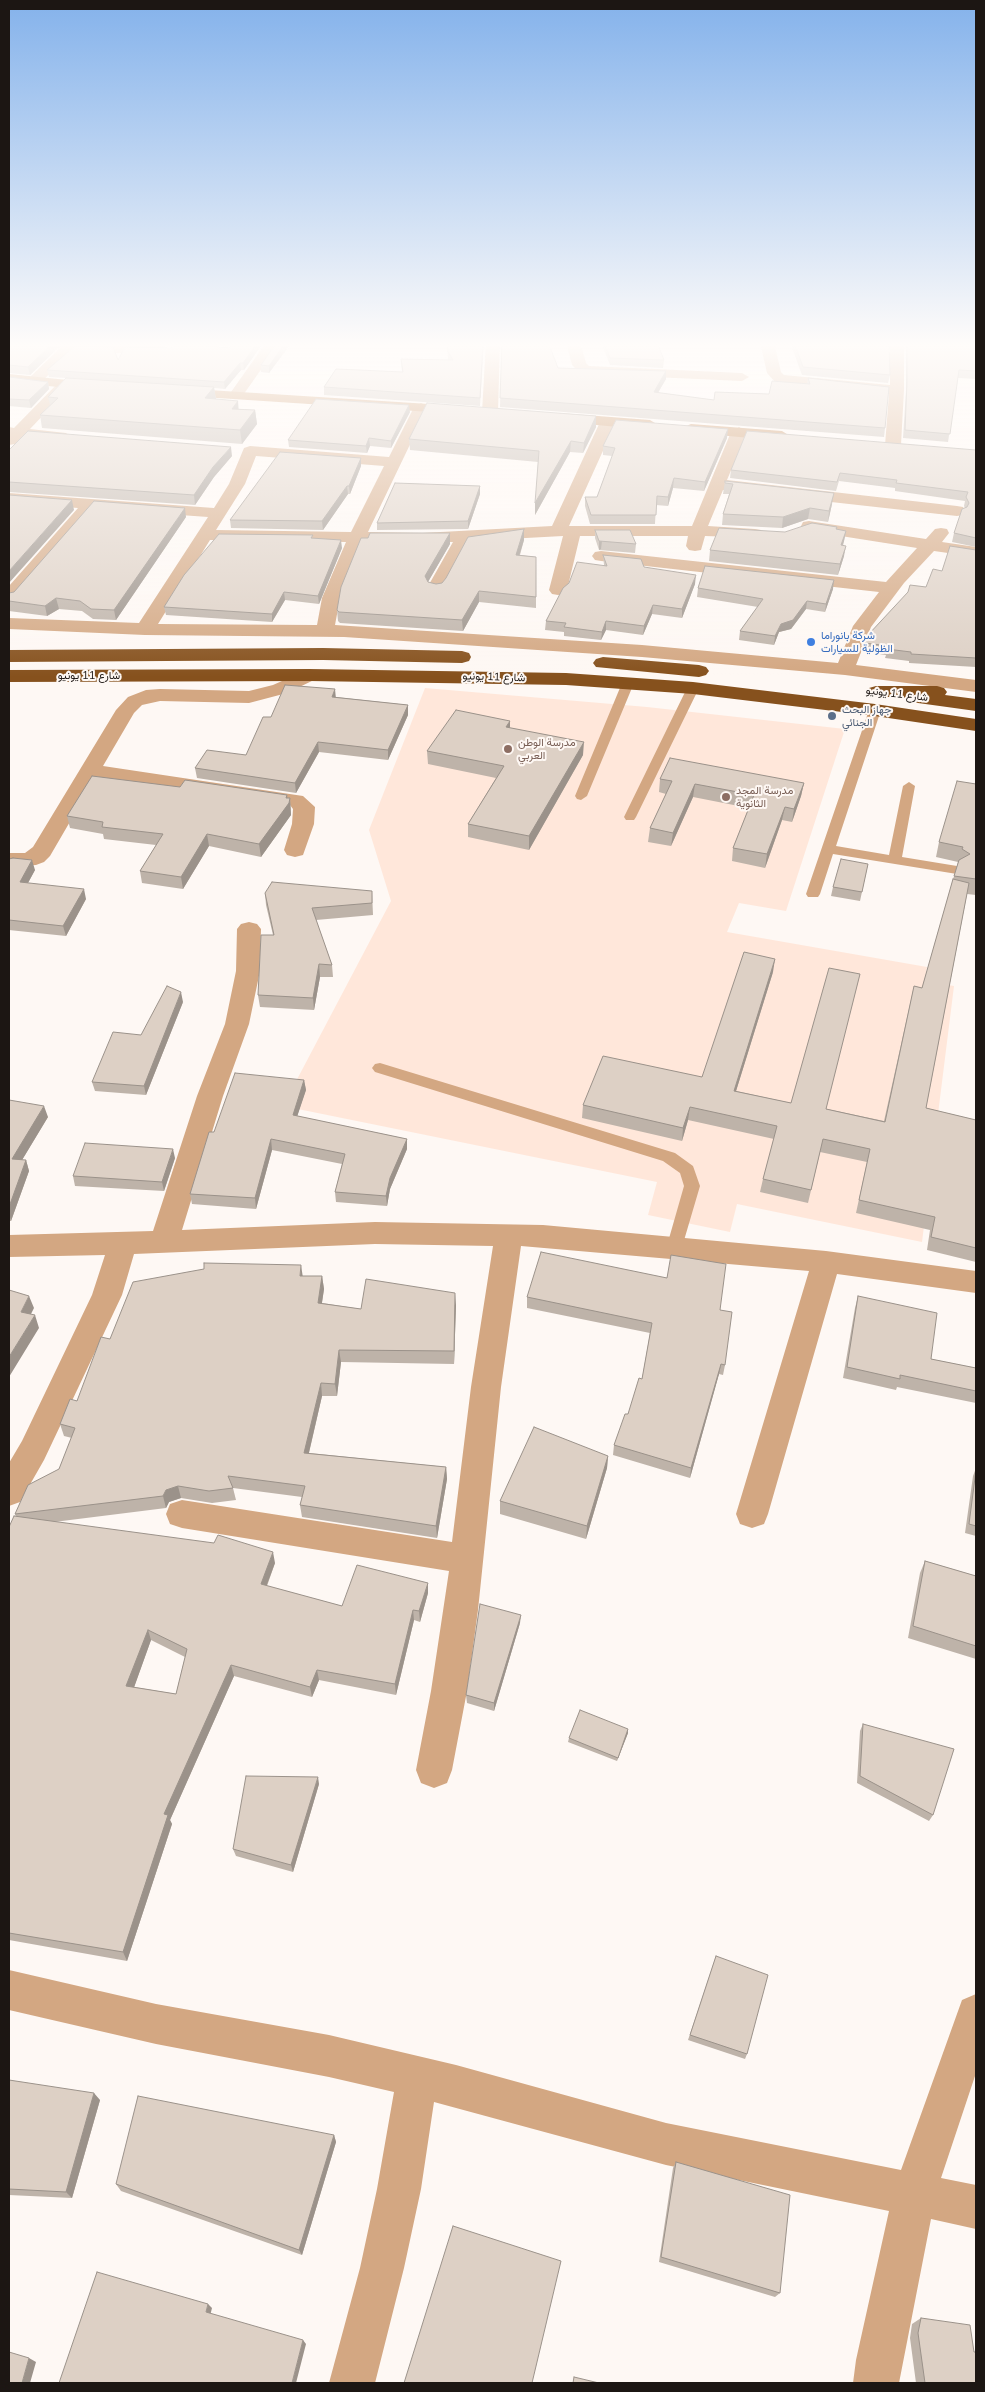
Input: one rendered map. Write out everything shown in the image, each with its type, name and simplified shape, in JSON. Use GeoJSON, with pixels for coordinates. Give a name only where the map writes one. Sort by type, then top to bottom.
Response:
{"type":"FeatureCollection","features":[{"type":"Feature","properties":{"kind":"highway","name":"شارع 11 يونيو"},"geometry":{"type":"LineString","coordinates":[[9,656],[323,654],[498,658],[654,666],[828,686]]}},
{"type":"Feature","properties":{"kind":"highway","name":"شارع 11 يونيو"},"geometry":{"type":"LineString","coordinates":[[9,676],[309,675],[480,677],[628,683],[976,705]]}},
{"type":"Feature","properties":{"kind":"highway"},"geometry":{"type":"LineString","coordinates":[[869,697],[976,693]]}},
{"type":"Feature","properties":{"kind":"highway","name":"شارع 11 يونيو"},"geometry":{"type":"LineString","coordinates":[[869,697],[976,725]]}},
{"type":"Feature","properties":{"kind":"street"},"geometry":{"type":"LineString","coordinates":[[145,629],[207,535],[237,484],[249,454]]}},
{"type":"Feature","properties":{"kind":"street"},"geometry":{"type":"LineString","coordinates":[[284,454],[392,462]]}},
{"type":"Feature","properties":{"kind":"street"},"geometry":{"type":"LineString","coordinates":[[325,632],[331,598],[396,454]]}},
{"type":"Feature","properties":{"kind":"street"},"geometry":{"type":"LineString","coordinates":[[558,590],[566,531],[596,454]]}},
{"type":"Feature","properties":{"kind":"street"},"geometry":{"type":"LineString","coordinates":[[690,565],[698,531],[730,454]]}},
{"type":"Feature","properties":{"kind":"street"},"geometry":{"type":"LineString","coordinates":[[717,484],[957,511],[976,511]]}},
{"type":"Feature","properties":{"kind":"street"},"geometry":{"type":"LineString","coordinates":[[9,498],[220,513]]}},
{"type":"Feature","properties":{"kind":"street"},"geometry":{"type":"LineString","coordinates":[[9,597],[90,504]]}},
{"type":"Feature","properties":{"kind":"street"},"geometry":{"type":"LineString","coordinates":[[845,668],[862,626],[891,588],[932,544],[957,511]]}},
{"type":"Feature","properties":{"kind":"street"},"geometry":{"type":"LineString","coordinates":[[207,535],[422,538],[566,531],[698,531],[783,534],[816,526],[976,552]]}},
{"type":"Feature","properties":{"kind":"street"},"geometry":{"type":"LineString","coordinates":[[436,588],[465,535]]}},
{"type":"Feature","properties":{"kind":"street"},"geometry":{"type":"LineString","coordinates":[[600,556],[891,588]]}},
{"type":"Feature","properties":{"kind":"street"},"geometry":{"type":"LineString","coordinates":[[9,624],[145,629],[344,631],[642,651],[738,661],[845,668],[976,686]]}},
{"type":"Feature","properties":{"kind":"street"},"geometry":{"type":"LineString","coordinates":[[9,860],[28,860],[42,851],[126,710],[135,701],[146,696],[249,697],[280,688],[309,675]]}},
{"type":"Feature","properties":{"kind":"street"},"geometry":{"type":"LineString","coordinates":[[90,770],[296,800],[304,807],[303,824],[295,850]]}},
{"type":"Feature","properties":{"kind":"street"},"geometry":{"type":"LineString","coordinates":[[164,1242],[210,1096],[237,1024],[248,971],[249,929]]}},
{"type":"Feature","properties":{"kind":"street"},"geometry":{"type":"LineString","coordinates":[[9,1246],[123,1244],[375,1233],[508,1237],[543,1236],[826,1262],[976,1282]]}},
{"type":"Feature","properties":{"kind":"street"},"geometry":{"type":"LineString","coordinates":[[434,1770],[449,1691],[486,1388],[508,1237]]}},
{"type":"Feature","properties":{"kind":"street"},"geometry":{"type":"LineString","coordinates":[[9,1492],[33,1450],[107,1295],[123,1244]]}},
{"type":"Feature","properties":{"kind":"street"},"geometry":{"type":"LineString","coordinates":[[752,1514],[826,1262]]}},
{"type":"Feature","properties":{"kind":"street"},"geometry":{"type":"LineString","coordinates":[[182,1514],[466,1559]]}},
{"type":"Feature","properties":{"kind":"street"},"geometry":{"type":"LineString","coordinates":[[9,1990],[156,2024],[328,2056],[666,2144],[976,2207]]}},
{"type":"Feature","properties":{"kind":"street"},"geometry":{"type":"LineString","coordinates":[[876,2383],[879,2360],[914,2194],[976,2014]]}},
{"type":"Feature","properties":{"kind":"street"},"geometry":{"type":"LineString","coordinates":[[352,2383],[382,2268],[399,2189],[417,2078]]}},
{"type":"Feature","properties":{"kind":"lane"},"geometry":{"type":"LineString","coordinates":[[581,796],[628,683]]}},
{"type":"Feature","properties":{"kind":"lane"},"geometry":{"type":"LineString","coordinates":[[630,817],[693,688]]}},
{"type":"Feature","properties":{"kind":"lane"},"geometry":{"type":"LineString","coordinates":[[812,894],[828,849],[869,697]]}},
{"type":"Feature","properties":{"kind":"lane"},"geometry":{"type":"LineString","coordinates":[[895,860],[910,786]]}},
{"type":"Feature","properties":{"kind":"lane"},"geometry":{"type":"LineString","coordinates":[[828,849],[958,870]]}},
{"type":"Feature","properties":{"kind":"lane"},"geometry":{"type":"LineString","coordinates":[[380,1068],[669,1157],[687,1170],[692,1186],[674,1249]]}},
{"type":"Feature","properties":{"kind":"shaded area"},"geometry":{"type":"Polygon","coordinates":[[[425,688],[647,707],[845,729],[786,911],[739,903],[727,932],[927,967],[925,981],[954,986],[922,1242],[737,1204],[730,1232],[648,1215],[657,1182],[283,1106],[391,901],[369,830],[425,688]]]}},
{"type":"Feature","properties":{"kind":"building"},"geometry":{"type":"Polygon","coordinates":[[[9,454],[225,454],[213,467],[194,495],[9,482],[9,454]]]}},
{"type":"Feature","properties":{"kind":"building"},"geometry":{"type":"Polygon","coordinates":[[[279,454],[361,458],[349,486],[347,486],[322,521],[230,520],[279,454]]]}},
{"type":"Feature","properties":{"kind":"building"},"geometry":{"type":"Polygon","coordinates":[[[539,454],[564,454],[535,503],[539,454]]]}},
{"type":"Feature","properties":{"kind":"building"},"geometry":{"type":"Polygon","coordinates":[[[613,454],[717,454],[705,482],[674,478],[668,497],[657,496],[656,515],[591,515],[585,497],[597,497],[613,454]]]}},
{"type":"Feature","properties":{"kind":"building"},"geometry":{"type":"Polygon","coordinates":[[[738,454],[976,454],[976,538],[954,533],[962,509],[967,507],[969,503],[966,497],[968,492],[896,483],[897,480],[840,473],[837,482],[731,470],[738,454]]]}},
{"type":"Feature","properties":{"kind":"building"},"geometry":{"type":"Polygon","coordinates":[[[725,481],[834,493],[829,511],[810,508],[783,517],[723,514],[733,484],[725,483],[725,481]]]}},
{"type":"Feature","properties":{"kind":"building"},"geometry":{"type":"Polygon","coordinates":[[[395,483],[480,486],[468,521],[377,523],[395,483]]]}},
{"type":"Feature","properties":{"kind":"building"},"geometry":{"type":"Polygon","coordinates":[[[9,495],[72,500],[9,571],[9,495]]]}},
{"type":"Feature","properties":{"kind":"building"},"geometry":{"type":"Polygon","coordinates":[[[94,501],[185,508],[114,610],[91,609],[80,601],[56,598],[45,606],[9,601],[9,593],[14,592],[94,501]]]}},
{"type":"Feature","properties":{"kind":"building"},"geometry":{"type":"Polygon","coordinates":[[[812,523],[837,527],[836,529],[846,531],[841,545],[846,546],[840,564],[710,550],[719,528],[785,532],[812,523]]]}},
{"type":"Feature","properties":{"kind":"building"},"geometry":{"type":"Polygon","coordinates":[[[524,529],[516,555],[536,557],[536,597],[479,591],[462,620],[339,612],[337,610],[341,587],[361,538],[368,538],[370,533],[450,533],[425,576],[428,582],[436,584],[442,583],[446,578],[468,537],[524,529]]]}},
{"type":"Feature","properties":{"kind":"building"},"geometry":{"type":"Polygon","coordinates":[[[595,530],[630,530],[636,544],[599,541],[595,530]]]}},
{"type":"Feature","properties":{"kind":"building"},"geometry":{"type":"Polygon","coordinates":[[[219,534],[313,535],[311,538],[341,540],[318,596],[284,592],[272,614],[164,607],[184,575],[219,534]]]}},
{"type":"Feature","properties":{"kind":"building"},"geometry":{"type":"Polygon","coordinates":[[[950,546],[976,550],[976,658],[911,654],[911,652],[887,649],[888,646],[865,643],[868,635],[908,592],[910,585],[926,587],[933,569],[942,571],[950,546]]]}},
{"type":"Feature","properties":{"kind":"building"},"geometry":{"type":"Polygon","coordinates":[[[603,555],[641,559],[644,567],[696,575],[682,609],[653,605],[644,626],[606,621],[602,632],[564,627],[566,623],[546,621],[563,588],[569,583],[577,562],[607,566],[603,555]]]}},
{"type":"Feature","properties":{"kind":"building"},"geometry":{"type":"Polygon","coordinates":[[[705,566],[834,580],[826,604],[807,601],[793,620],[781,624],[775,636],[740,631],[763,599],[698,588],[705,566]]]}},
{"type":"Feature","properties":{"kind":"building"},"geometry":{"type":"Polygon","coordinates":[[[285,685],[335,689],[332,697],[408,705],[388,750],[318,742],[295,783],[195,768],[207,750],[246,755],[263,717],[271,717],[285,685]]]}},
{"type":"Feature","properties":{"kind":"building"},"geometry":{"type":"Polygon","coordinates":[[[456,710],[510,721],[506,727],[584,742],[529,836],[468,824],[504,766],[427,751],[456,710]]]}},
{"type":"Feature","properties":{"kind":"building"},"geometry":{"type":"Polygon","coordinates":[[[670,758],[804,783],[794,809],[785,807],[767,854],[733,848],[754,795],[695,784],[673,833],[650,828],[672,781],[660,779],[670,758]]]}},
{"type":"Feature","properties":{"kind":"building"},"geometry":{"type":"Polygon","coordinates":[[[92,776],[180,787],[185,780],[287,795],[286,798],[290,798],[289,803],[259,844],[207,834],[181,877],[140,871],[163,834],[102,827],[103,822],[67,816],[92,776]]]}},
{"type":"Feature","properties":{"kind":"building"},"geometry":{"type":"Polygon","coordinates":[[[957,781],[976,784],[976,879],[954,876],[959,860],[970,854],[962,849],[963,847],[939,842],[957,781]]]}},
{"type":"Feature","properties":{"kind":"building"},"geometry":{"type":"Polygon","coordinates":[[[9,859],[32,860],[20,882],[84,889],[63,926],[9,920],[9,859]]]}},
{"type":"Feature","properties":{"kind":"building"},"geometry":{"type":"Polygon","coordinates":[[[841,859],[868,864],[862,892],[833,887],[841,859]]]}},
{"type":"Feature","properties":{"kind":"building"},"geometry":{"type":"Polygon","coordinates":[[[953,879],[969,883],[926,1108],[976,1120],[976,1248],[931,1237],[935,1217],[859,1200],[870,1149],[823,1139],[811,1190],[763,1179],[777,1126],[690,1107],[683,1128],[583,1105],[603,1056],[702,1077],[744,952],[775,959],[734,1091],[791,1103],[829,968],[860,974],[826,1109],[885,1122],[914,986],[922,988],[953,879]]]}},
{"type":"Feature","properties":{"kind":"building"},"geometry":{"type":"Polygon","coordinates":[[[272,882],[372,891],[372,903],[312,908],[332,965],[319,964],[313,998],[258,995],[261,935],[274,935],[265,893],[272,882]]]}},
{"type":"Feature","properties":{"kind":"building"},"geometry":{"type":"Polygon","coordinates":[[[167,986],[181,992],[144,1086],[92,1082],[113,1032],[141,1035],[167,986]]]}},
{"type":"Feature","properties":{"kind":"building"},"geometry":{"type":"Polygon","coordinates":[[[235,1073],[304,1080],[293,1115],[407,1139],[390,1178],[386,1196],[335,1192],[345,1154],[271,1139],[255,1198],[190,1194],[209,1132],[214,1132],[235,1073]]]}},
{"type":"Feature","properties":{"kind":"building"},"geometry":{"type":"Polygon","coordinates":[[[9,1100],[44,1106],[12,1159],[26,1160],[9,1207],[9,1100]]]}},
{"type":"Feature","properties":{"kind":"building"},"geometry":{"type":"Polygon","coordinates":[[[85,1143],[173,1149],[162,1182],[73,1176],[85,1143]]]}},
{"type":"Feature","properties":{"kind":"building"},"geometry":{"type":"Polygon","coordinates":[[[541,1252],[667,1278],[671,1255],[726,1264],[720,1310],[732,1312],[725,1365],[721,1364],[691,1468],[614,1445],[625,1414],[628,1414],[639,1378],[642,1379],[652,1323],[527,1297],[541,1252]]]}},
{"type":"Feature","properties":{"kind":"building"},"geometry":{"type":"Polygon","coordinates":[[[204,1263],[301,1265],[300,1276],[322,1276],[318,1303],[361,1309],[366,1279],[455,1293],[454,1351],[339,1350],[335,1384],[321,1383],[304,1453],[446,1467],[436,1526],[300,1505],[305,1486],[228,1476],[233,1488],[209,1491],[178,1486],[166,1490],[163,1496],[15,1514],[28,1485],[59,1469],[75,1428],[60,1424],[70,1399],[77,1401],[101,1337],[110,1339],[133,1282],[204,1269],[204,1263]]]}},
{"type":"Feature","properties":{"kind":"building"},"geometry":{"type":"Polygon","coordinates":[[[9,1290],[29,1296],[21,1312],[35,1315],[9,1357],[9,1290]]]}},
{"type":"Feature","properties":{"kind":"building"},"geometry":{"type":"Polygon","coordinates":[[[858,1296],[937,1313],[931,1359],[976,1368],[976,1391],[900,1375],[900,1379],[847,1367],[858,1296]]]}},
{"type":"Feature","properties":{"kind":"building"},"geometry":{"type":"Polygon","coordinates":[[[534,1427],[608,1456],[587,1526],[500,1501],[534,1427]]]}},
{"type":"Feature","properties":{"kind":"building"},"geometry":{"type":"Polygon","coordinates":[[[976,1470],[976,1526],[969,1524],[976,1470]]]}},
{"type":"Feature","properties":{"kind":"building"},"geometry":{"type":"Polygon","coordinates":[[[14,1516],[214,1543],[218,1535],[273,1552],[261,1584],[342,1606],[357,1565],[428,1583],[419,1611],[413,1610],[395,1684],[317,1670],[310,1687],[231,1665],[164,1814],[168,1815],[123,1952],[9,1933],[9,1527],[14,1516]],[[148,1630],[126,1686],[176,1694],[187,1649],[148,1630]]]}},
{"type":"Feature","properties":{"kind":"building"},"geometry":{"type":"Polygon","coordinates":[[[925,1561],[976,1576],[976,1646],[913,1626],[925,1561]]]}},
{"type":"Feature","properties":{"kind":"building"},"geometry":{"type":"Polygon","coordinates":[[[480,1604],[521,1615],[494,1703],[466,1695],[480,1604]]]}},
{"type":"Feature","properties":{"kind":"building"},"geometry":{"type":"Polygon","coordinates":[[[580,1710],[628,1729],[618,1758],[569,1738],[580,1710]]]}},
{"type":"Feature","properties":{"kind":"building"},"geometry":{"type":"Polygon","coordinates":[[[863,1724],[954,1749],[933,1815],[860,1776],[863,1724]]]}},
{"type":"Feature","properties":{"kind":"building"},"geometry":{"type":"Polygon","coordinates":[[[246,1776],[318,1777],[291,1865],[233,1849],[246,1776]]]}},
{"type":"Feature","properties":{"kind":"building"},"geometry":{"type":"Polygon","coordinates":[[[716,1956],[768,1975],[747,2054],[690,2035],[716,1956]]]}},
{"type":"Feature","properties":{"kind":"building"},"geometry":{"type":"Polygon","coordinates":[[[9,2080],[94,2093],[66,2192],[9,2189],[9,2080]]]}},
{"type":"Feature","properties":{"kind":"building"},"geometry":{"type":"Polygon","coordinates":[[[138,2096],[334,2135],[299,2250],[116,2184],[138,2096]]]}},
{"type":"Feature","properties":{"kind":"building"},"geometry":{"type":"Polygon","coordinates":[[[676,2162],[790,2195],[780,2293],[661,2257],[676,2162]]]}},
{"type":"Feature","properties":{"kind":"building"},"geometry":{"type":"Polygon","coordinates":[[[453,2226],[561,2261],[532,2383],[404,2383],[453,2226]]]}},
{"type":"Feature","properties":{"kind":"building"},"geometry":{"type":"Polygon","coordinates":[[[97,2272],[208,2304],[206,2312],[303,2340],[292,2383],[59,2383],[97,2272]]]}},
{"type":"Feature","properties":{"kind":"building"},"geometry":{"type":"Polygon","coordinates":[[[921,2318],[970,2325],[974,2352],[976,2352],[976,2383],[925,2383],[918,2333],[921,2318]]]}},
{"type":"Feature","properties":{"kind":"building"},"geometry":{"type":"Polygon","coordinates":[[[9,2352],[29,2358],[22,2383],[9,2383],[9,2352]]]}},
{"type":"Feature","properties":{"kind":"building"},"geometry":{"type":"Polygon","coordinates":[[[574,2377],[599,2383],[573,2383],[574,2377]]]}},
{"type":"Feature","properties":{"kind":"place","name":"شركة بانوراما الظولية للسيارات"},"geometry":{"type":"Point","coordinates":[811,642]}},
{"type":"Feature","properties":{"kind":"place","name":"جهاز البحث الجنائي"},"geometry":{"type":"Point","coordinates":[832,716]}},
{"type":"Feature","properties":{"kind":"place","name":"مدرسة الوطن العربي"},"geometry":{"type":"Point","coordinates":[508,749]}},
{"type":"Feature","properties":{"kind":"place","name":"مدرسة المجد الثانوية"},"geometry":{"type":"Point","coordinates":[726,797]}}]}
